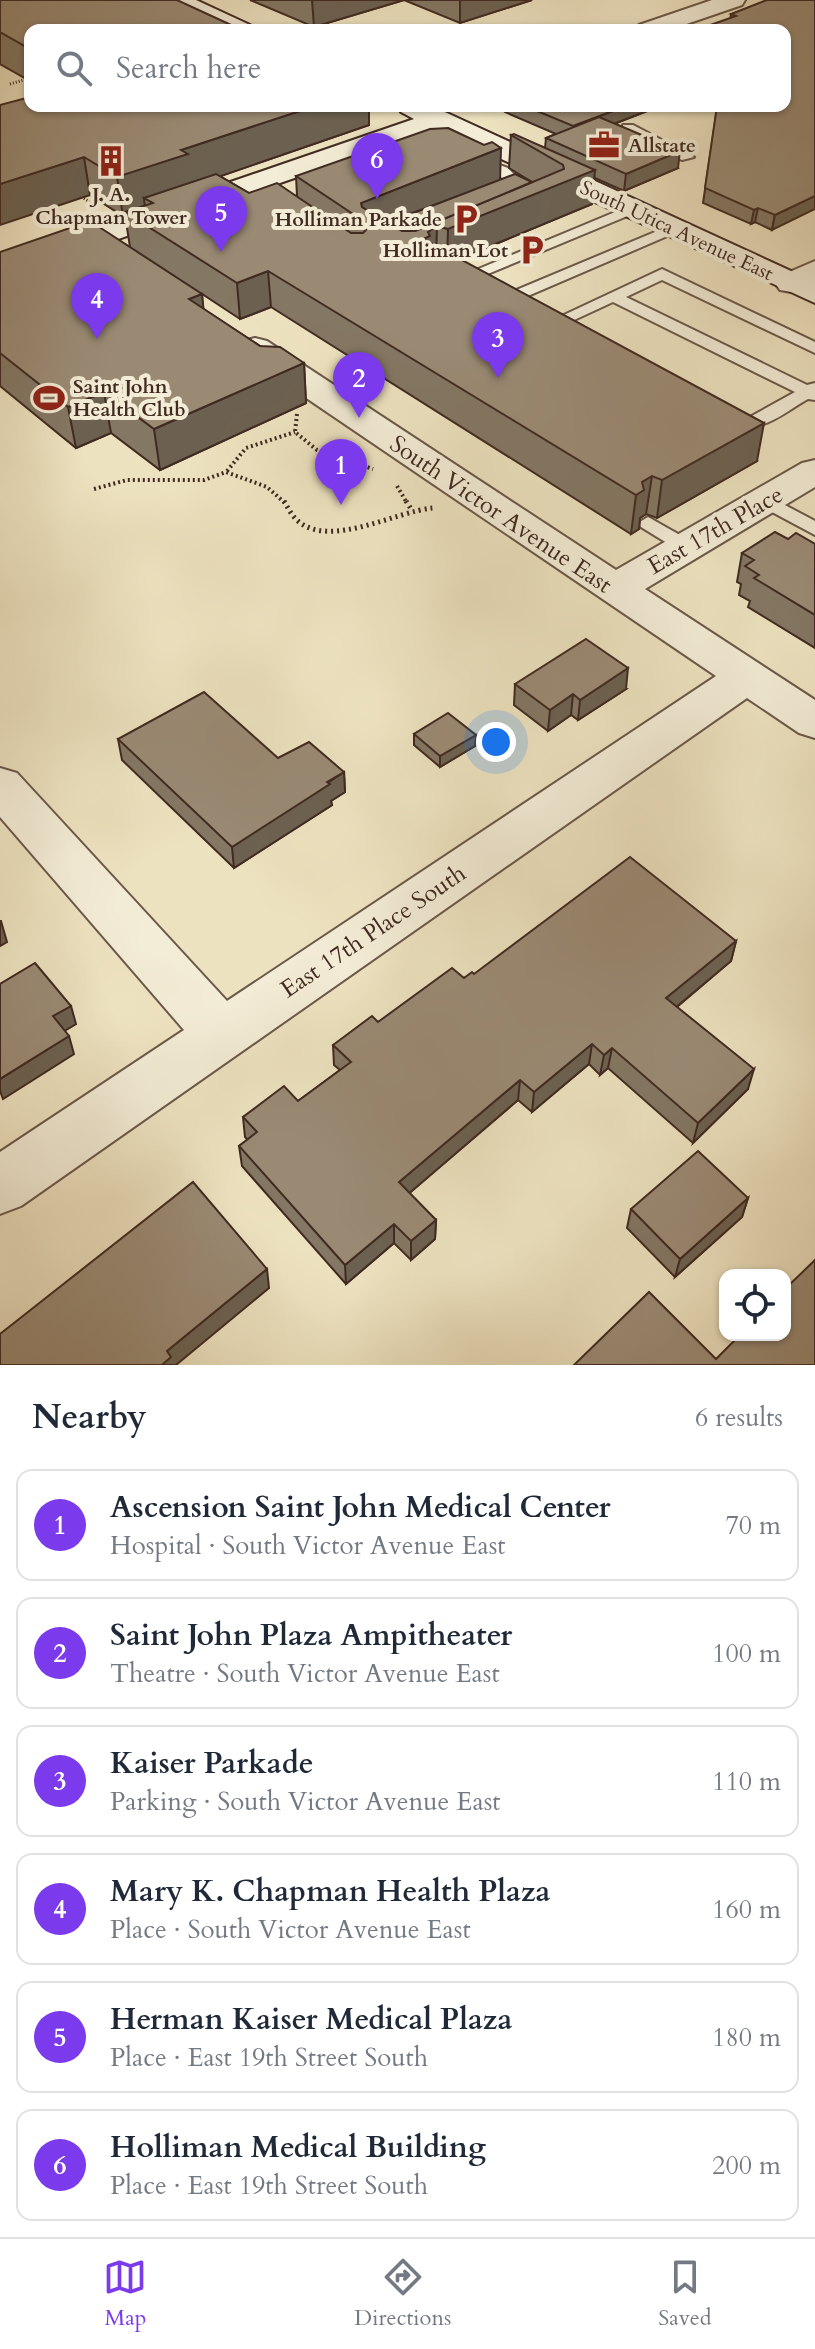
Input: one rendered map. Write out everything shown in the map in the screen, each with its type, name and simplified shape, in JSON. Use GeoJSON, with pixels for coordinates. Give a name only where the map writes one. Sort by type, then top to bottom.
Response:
{"type":"FeatureCollection","features":[{"type":"Feature","properties":{"kind":"street"},"geometry":{"type":"LineString","coordinates":[[178,0],[229,24]]}},
{"type":"Feature","properties":{"kind":"street"},"geometry":{"type":"LineString","coordinates":[[664,24],[734,0]]}},
{"type":"Feature","properties":{"kind":"street"},"geometry":{"type":"LineString","coordinates":[[0,271],[256,191],[418,112]]}},
{"type":"Feature","properties":{"kind":"street","name":"South Utica Avenue East"},"geometry":{"type":"LineString","coordinates":[[426,112],[674,228],[807,282]]}},
{"type":"Feature","properties":{"kind":"street","name":"South Victor Avenue East"},"geometry":{"type":"LineString","coordinates":[[223,327],[815,722]]}},
{"type":"Feature","properties":{"kind":"street","name":"East 17th Place"},"geometry":{"type":"LineString","coordinates":[[614,589],[815,471]]}},
{"type":"Feature","properties":{"kind":"street","name":"East 17th Place South"},"geometry":{"type":"LineString","coordinates":[[0,1186],[746,677]]}},
{"type":"Feature","properties":{"kind":"street"},"geometry":{"type":"LineString","coordinates":[[0,785],[222,1034]]}},
{"type":"Feature","properties":{"kind":"lane"},"geometry":{"type":"LineString","coordinates":[[628,128],[687,157]]}},
{"type":"Feature","properties":{"kind":"lane"},"geometry":{"type":"LineString","coordinates":[[464,157],[503,171],[521,186],[486,194]]}},
{"type":"Feature","properties":{"kind":"lane"},"geometry":{"type":"LineString","coordinates":[[632,209],[454,277],[501,302],[674,228]]}},
{"type":"Feature","properties":{"kind":"lane"},"geometry":{"type":"LineString","coordinates":[[587,335],[559,321],[662,274],[815,348]]}},
{"type":"Feature","properties":{"kind":"lane"},"geometry":{"type":"LineString","coordinates":[[612,296],[813,395]]}},
{"type":"Feature","properties":{"kind":"lane"},"geometry":{"type":"LineString","coordinates":[[723,409],[750,424],[813,395]]}},
{"type":"Feature","properties":{"kind":"lane"},"geometry":{"type":"LineString","coordinates":[[766,501],[815,529]]}},
{"type":"Feature","properties":{"kind":"lane"},"geometry":{"type":"LineString","coordinates":[[648,523],[687,547]]}},
{"type":"Feature","properties":{"kind":"path"},"geometry":{"type":"LineString","coordinates":[[10,84],[24,80]]}},
{"type":"Feature","properties":{"kind":"path"},"geometry":{"type":"LineString","coordinates":[[77,194],[100,209]]}},
{"type":"Feature","properties":{"kind":"path"},"geometry":{"type":"LineString","coordinates":[[295,432],[295,416],[324,395]]}},
{"type":"Feature","properties":{"kind":"path"},"geometry":{"type":"LineString","coordinates":[[94,489],[127,480],[204,480],[226,472],[237,454],[254,443],[295,432]]}},
{"type":"Feature","properties":{"kind":"path"},"geometry":{"type":"LineString","coordinates":[[295,432],[317,450],[382,474]]}},
{"type":"Feature","properties":{"kind":"path"},"geometry":{"type":"LineString","coordinates":[[226,472],[275,491],[286,502],[291,516],[306,526],[328,529],[376,525],[411,509],[393,480]]}},
{"type":"Feature","properties":{"kind":"building"},"geometry":{"type":"Polygon","coordinates":[[[0,0],[177,0],[229,24],[24,24],[24,46],[0,32],[0,0]]]}},
{"type":"Feature","properties":{"kind":"building"},"geometry":{"type":"Polygon","coordinates":[[[767,0],[815,0],[815,196],[775,215],[758,208],[754,210],[705,188],[716,112],[791,112],[791,24],[713,24],[736,16],[731,14],[767,0]]]}},
{"type":"Feature","properties":{"kind":"building"},"geometry":{"type":"Polygon","coordinates":[[[24,99],[24,112],[297,112],[181,150],[188,154],[117,177],[84,157],[0,184],[0,105],[24,99]]]}},
{"type":"Feature","properties":{"kind":"building"},"geometry":{"type":"Polygon","coordinates":[[[539,112],[610,112],[573,126],[539,112]]]}},
{"type":"Feature","properties":{"kind":"building"},"geometry":{"type":"Polygon","coordinates":[[[599,117],[680,151],[626,174],[546,138],[599,117]]]}},
{"type":"Feature","properties":{"kind":"building"},"geometry":{"type":"Polygon","coordinates":[[[448,128],[484,145],[492,142],[501,148],[361,203],[362,207],[402,231],[415,231],[564,169],[563,165],[511,135],[514,134],[595,170],[448,229],[437,226],[428,232],[430,236],[423,239],[764,423],[662,480],[652,476],[642,482],[644,490],[636,495],[268,271],[237,283],[125,212],[153,203],[144,198],[216,174],[249,193],[277,183],[351,233],[363,233],[366,230],[365,222],[296,176],[430,129],[448,128]]]}},
{"type":"Feature","properties":{"kind":"building"},"geometry":{"type":"Polygon","coordinates":[[[515,174],[532,182],[415,231],[406,231],[390,222],[515,174]]]}},
{"type":"Feature","properties":{"kind":"building"},"geometry":{"type":"Polygon","coordinates":[[[90,221],[202,294],[189,299],[260,346],[280,347],[304,363],[154,429],[104,392],[68,407],[0,353],[0,252],[90,221]]]}},
{"type":"Feature","properties":{"kind":"building"},"geometry":{"type":"Polygon","coordinates":[[[775,532],[788,539],[796,533],[815,544],[815,615],[754,578],[759,575],[745,566],[754,560],[742,553],[775,532]]]}},
{"type":"Feature","properties":{"kind":"building"},"geometry":{"type":"Polygon","coordinates":[[[586,639],[628,668],[580,700],[573,694],[550,710],[515,684],[586,639]]]}},
{"type":"Feature","properties":{"kind":"building"},"geometry":{"type":"Polygon","coordinates":[[[204,692],[278,758],[309,742],[344,772],[232,847],[118,739],[204,692]]]}},
{"type":"Feature","properties":{"kind":"building"},"geometry":{"type":"Polygon","coordinates":[[[448,713],[476,735],[440,756],[414,734],[448,713]]]}},
{"type":"Feature","properties":{"kind":"building"},"geometry":{"type":"Polygon","coordinates":[[[630,857],[736,941],[666,998],[754,1069],[698,1123],[612,1048],[604,1055],[592,1044],[534,1092],[520,1080],[399,1182],[436,1220],[411,1241],[394,1224],[345,1265],[239,1146],[257,1132],[243,1117],[284,1086],[298,1101],[351,1062],[333,1045],[372,1016],[378,1022],[452,968],[464,978],[472,972],[474,974],[630,857]]]}},
{"type":"Feature","properties":{"kind":"building"},"geometry":{"type":"Polygon","coordinates":[[[35,963],[71,1006],[53,1016],[69,1036],[0,1079],[0,984],[35,963]]]}},
{"type":"Feature","properties":{"kind":"building"},"geometry":{"type":"Polygon","coordinates":[[[698,1151],[748,1198],[680,1259],[631,1209],[698,1151]]]}},
{"type":"Feature","properties":{"kind":"building"},"geometry":{"type":"Polygon","coordinates":[[[193,1182],[267,1269],[167,1351],[171,1357],[162,1365],[0,1365],[0,1334],[193,1182]]]}},
{"type":"Feature","properties":{"kind":"building"},"geometry":{"type":"Polygon","coordinates":[[[815,1260],[815,1365],[574,1365],[649,1292],[716,1359],[734,1341],[791,1341],[791,1283],[815,1260]]]}},
{"type":"Feature","properties":{"kind":"place","name":"Allstate"},"geometry":{"type":"Point","coordinates":[604,145]}},
{"type":"Feature","properties":{"kind":"place","name":"J. A. Chapman Tower"},"geometry":{"type":"Point","coordinates":[111,161]}},
{"type":"Feature","properties":{"kind":"place","name":"Holliman Medical Building"},"geometry":{"type":"Point","coordinates":[377,199]}},
{"type":"Feature","properties":{"kind":"place","name":"Holliman Parkade"},"geometry":{"type":"Point","coordinates":[466,219]}},
{"type":"Feature","properties":{"kind":"place","name":"Holliman Lot"},"geometry":{"type":"Point","coordinates":[532,250]}},
{"type":"Feature","properties":{"kind":"place","name":"Herman Kaiser Medical Plaza"},"geometry":{"type":"Point","coordinates":[221,252]}},
{"type":"Feature","properties":{"kind":"place","name":"Mary K. Chapman Health Plaza"},"geometry":{"type":"Point","coordinates":[97,339]}},
{"type":"Feature","properties":{"kind":"place","name":"Kaiser Parkade"},"geometry":{"type":"Point","coordinates":[498,378]}},
{"type":"Feature","properties":{"kind":"place","name":"Saint John Health Club"},"geometry":{"type":"Point","coordinates":[49,398]}},
{"type":"Feature","properties":{"kind":"place","name":"Saint John Plaza Ampitheater"},"geometry":{"type":"Point","coordinates":[359,418]}},
{"type":"Feature","properties":{"kind":"place","name":"Ascension Saint John Medical Center"},"geometry":{"type":"Point","coordinates":[341,505]}}]}
